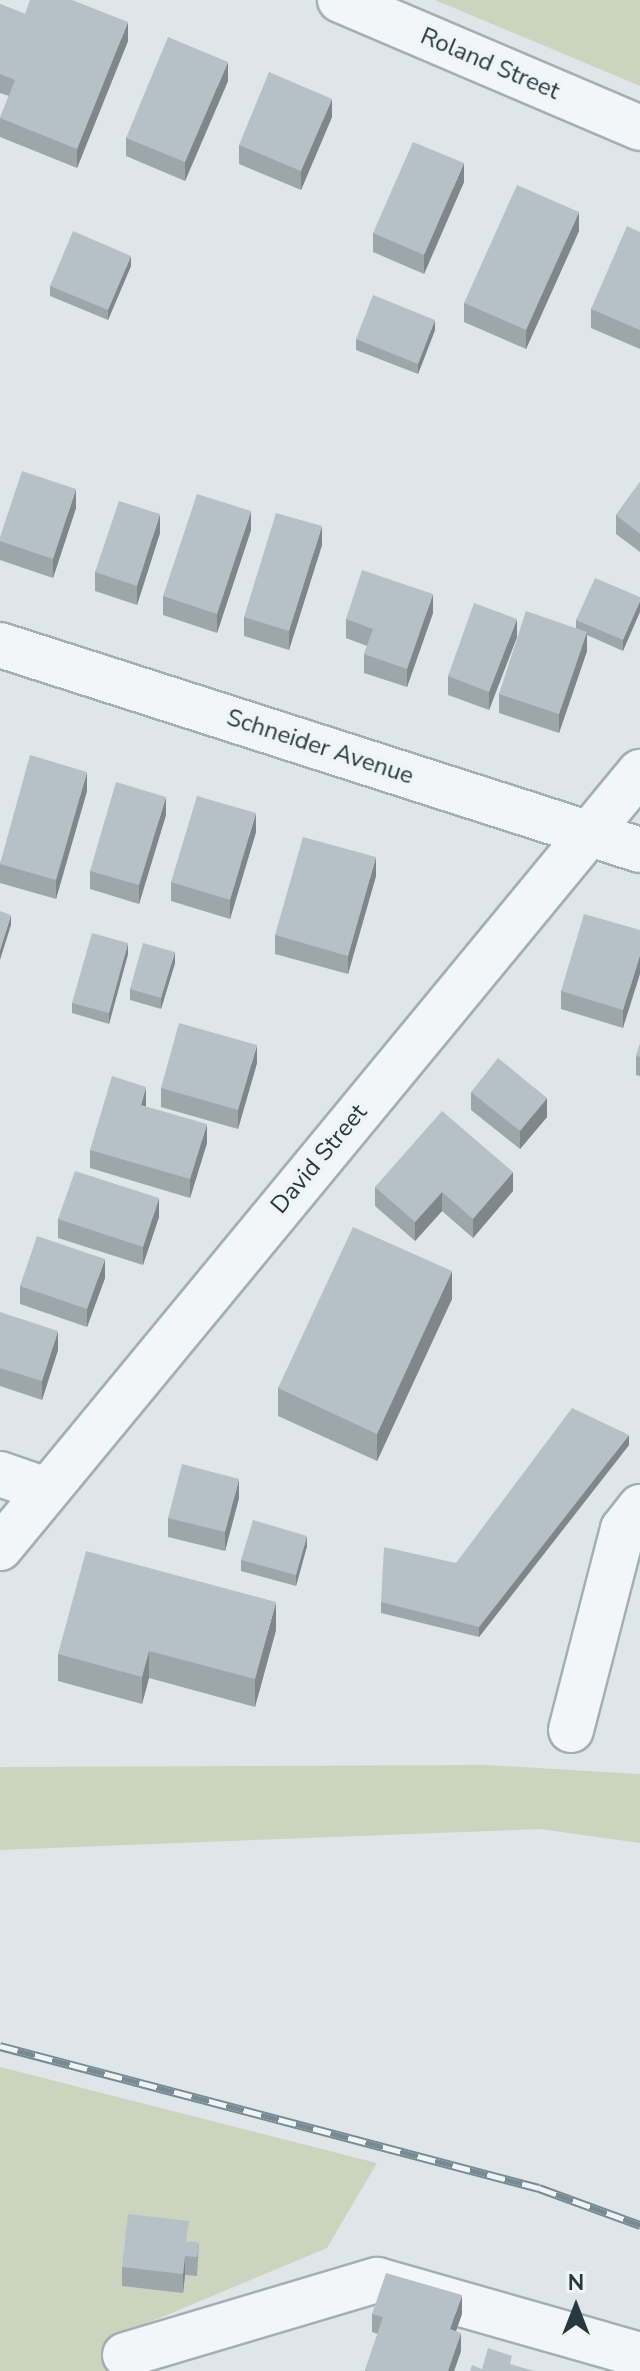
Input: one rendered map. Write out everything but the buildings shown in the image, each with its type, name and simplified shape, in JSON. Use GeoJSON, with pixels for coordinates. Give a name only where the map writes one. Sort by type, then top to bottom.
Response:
{"type":"FeatureCollection","features":[{"type":"Feature","properties":{"kind":"street","name":"Roland Street"},"geometry":{"type":"LineString","coordinates":[[340,0],[640,128]]}},
{"type":"Feature","properties":{"kind":"street","name":"Schneider Avenue"},"geometry":{"type":"LineString","coordinates":[[0,645],[640,850]]}},
{"type":"Feature","properties":{"kind":"street","name":"David Street"},"geometry":{"type":"LineString","coordinates":[[0,1548],[43,1489],[640,772]]}},
{"type":"Feature","properties":{"kind":"street"},"geometry":{"type":"LineString","coordinates":[[0,1474],[43,1489]]}},
{"type":"Feature","properties":{"kind":"street"},"geometry":{"type":"LineString","coordinates":[[571,1730],[623,1529],[640,1507]]}},
{"type":"Feature","properties":{"kind":"street"},"geometry":{"type":"LineString","coordinates":[[125,2355],[377,2280],[640,2355]]}},
{"type":"Feature","properties":{"kind":"green space"},"geometry":{"type":"Polygon","coordinates":[[[435,0],[640,0],[640,86],[435,0]]]}},
{"type":"Feature","properties":{"kind":"green space"},"geometry":{"type":"Polygon","coordinates":[[[485,1765],[640,1774],[640,1843],[540,1829],[0,1850],[0,1767],[485,1765]]]}},
{"type":"Feature","properties":{"kind":"green space"},"geometry":{"type":"Polygon","coordinates":[[[0,2067],[377,2163],[327,2248],[131,2330],[127,2371],[0,2371],[0,2067]]]}},
{"type":"Feature","properties":{"kind":"railway"},"geometry":{"type":"LineString","coordinates":[[0,2046],[539,2188],[640,2225]]}}]}
